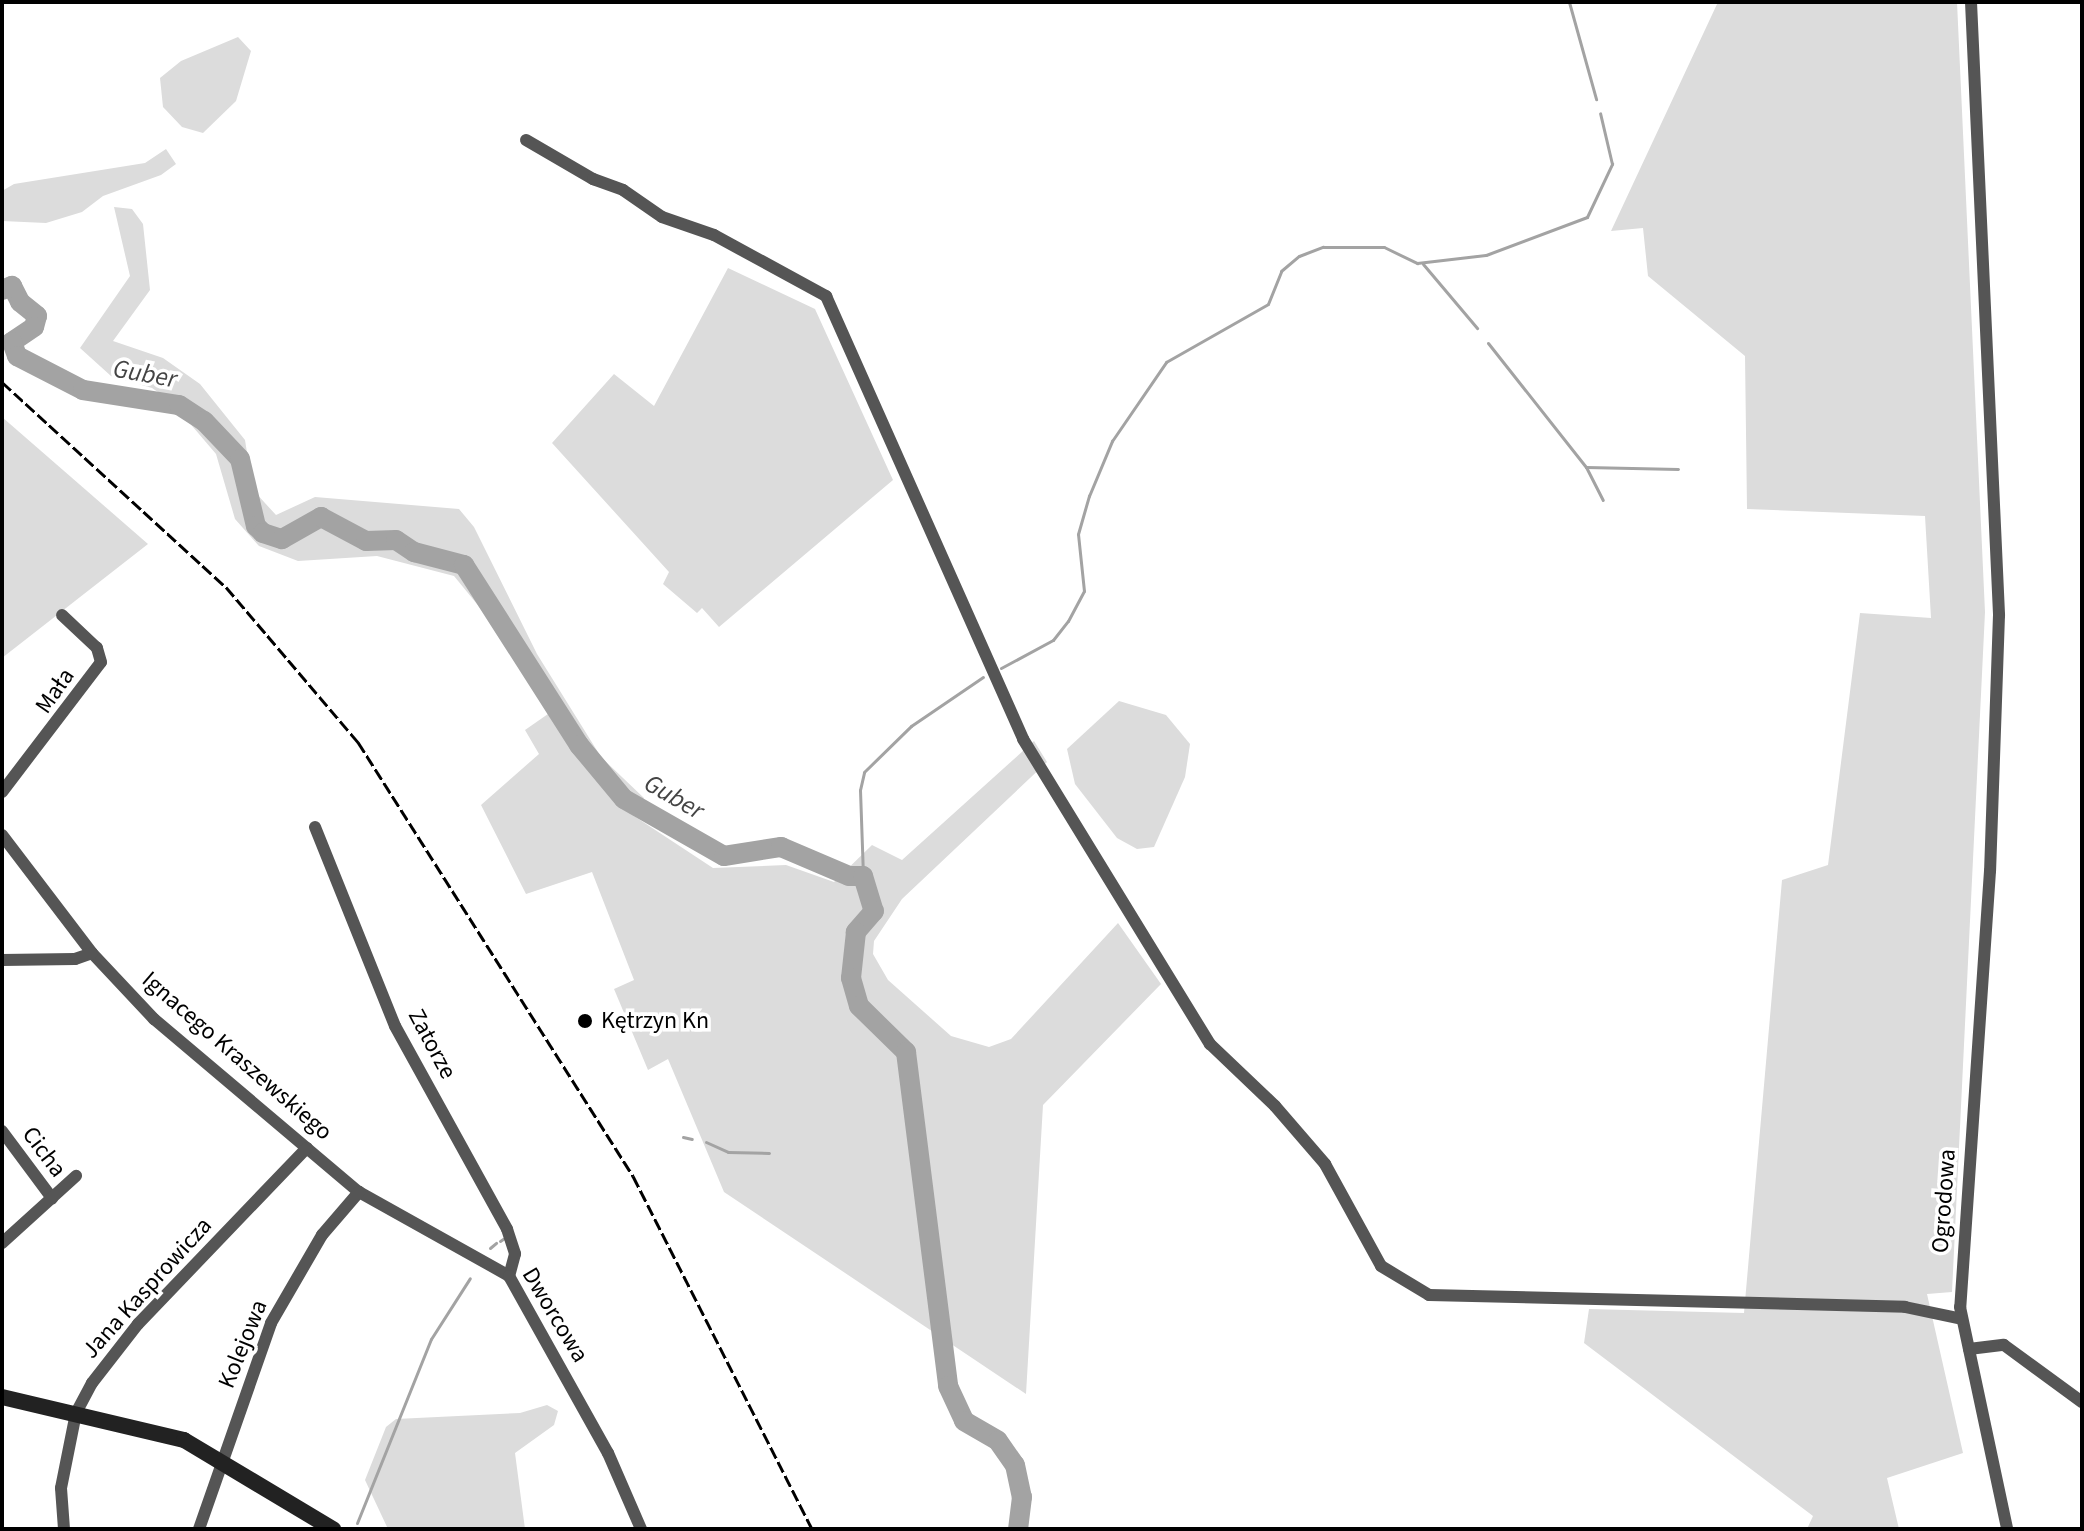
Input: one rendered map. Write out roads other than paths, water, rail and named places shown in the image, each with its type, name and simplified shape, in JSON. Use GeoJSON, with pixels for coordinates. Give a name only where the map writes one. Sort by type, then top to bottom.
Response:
{"type":"FeatureCollection","features":[{"type":"Feature","properties":{"kind":"street","name":"Ogrodowa"},"geometry":{"type":"LineString","coordinates":[[1971,2],[1999,615],[1990,871],[1962,1319],[2007,1529]]}},
{"type":"Feature","properties":{"kind":"street"},"geometry":{"type":"LineString","coordinates":[[526,140],[593,179],[623,190],[662,217],[714,235],[826,296],[1023,739],[1210,1044],[1275,1106],[1325,1164],[1381,1266],[1429,1295],[1905,1307],[1962,1319]]}},
{"type":"Feature","properties":{"kind":"street","name":"Mała"},"geometry":{"type":"LineString","coordinates":[[2,792],[101,662],[97,648],[62,615]]}},
{"type":"Feature","properties":{"kind":"street","name":"Zatorze"},"geometry":{"type":"LineString","coordinates":[[315,827],[395,1026],[507,1229],[515,1254],[509,1276]]}},
{"type":"Feature","properties":{"kind":"street","name":"Ignacego Kraszewskiego"},"geometry":{"type":"LineString","coordinates":[[2,835],[92,953],[154,1019],[359,1192]]}},
{"type":"Feature","properties":{"kind":"street"},"geometry":{"type":"LineString","coordinates":[[2,960],[75,959],[92,953]]}},
{"type":"Feature","properties":{"kind":"street","name":"Cicha"},"geometry":{"type":"LineString","coordinates":[[2,1131],[52,1198]]}},
{"type":"Feature","properties":{"kind":"street","name":"Jana Kasprowicza"},"geometry":{"type":"LineString","coordinates":[[64,1529],[61,1488],[76,1413],[92,1383],[138,1324],[307,1148]]}},
{"type":"Feature","properties":{"kind":"street","name":"Cicha"},"geometry":{"type":"LineString","coordinates":[[2,1243],[76,1176]]}},
{"type":"Feature","properties":{"kind":"street","name":"Dworcowa"},"geometry":{"type":"LineString","coordinates":[[359,1192],[509,1276],[608,1453],[641,1529]]}},
{"type":"Feature","properties":{"kind":"street","name":"Kolejowa"},"geometry":{"type":"LineString","coordinates":[[199,1529],[271,1323],[322,1235],[359,1192]]}},
{"type":"Feature","properties":{"kind":"street"},"geometry":{"type":"LineString","coordinates":[[1969,1349],[2004,1345],[2082,1402]]}},
{"type":"Feature","properties":{"kind":"street"},"geometry":{"type":"LineString","coordinates":[[2,1397],[166,1433],[223,1460],[333,1529]]}},
{"type":"Feature","properties":{"kind":"waterway"},"geometry":{"type":"LineString","coordinates":[[1569,2],[1596,99]]}},
{"type":"Feature","properties":{"kind":"waterway"},"geometry":{"type":"LineString","coordinates":[[1001,668],[1053,640],[1068,621],[1084,591],[1078,534],[1089,496],[1112,441],[1166,362],[1268,304],[1281,271],[1299,256],[1323,247],[1384,247],[1417,263],[1486,255],[1587,217],[1612,164],[1600,113]]}},
{"type":"Feature","properties":{"kind":"waterway"},"geometry":{"type":"LineString","coordinates":[[1423,264],[1477,328]]}},
{"type":"Feature","properties":{"kind":"waterway","name":"Guber"},"geometry":{"type":"LineString","coordinates":[[2,290],[12,286],[20,302],[37,316],[34,327],[12,342],[17,356],[83,390],[179,405],[204,421],[240,459],[256,526],[263,533],[282,539],[321,517],[366,541],[396,540],[414,552],[464,565],[579,745],[624,799],[724,856],[781,847],[849,876],[863,876],[874,911],[856,932],[851,978],[859,1006],[906,1052],[948,1386],[964,1421],[998,1441],[1015,1465],[1022,1497],[1018,1529]]}},
{"type":"Feature","properties":{"kind":"waterway"},"geometry":{"type":"LineString","coordinates":[[1488,343],[1586,467],[1603,500]]}},
{"type":"Feature","properties":{"kind":"waterway"},"geometry":{"type":"LineString","coordinates":[[1586,467],[1678,469]]}},
{"type":"Feature","properties":{"kind":"waterway"},"geometry":{"type":"LineString","coordinates":[[863,876],[860,790],[864,772],[911,726],[983,677]]}},
{"type":"Feature","properties":{"kind":"waterway"},"geometry":{"type":"LineString","coordinates":[[683,1137],[692,1139]]}},
{"type":"Feature","properties":{"kind":"waterway"},"geometry":{"type":"LineString","coordinates":[[706,1142],[728,1152],[769,1153]]}},
{"type":"Feature","properties":{"kind":"waterway"},"geometry":{"type":"LineString","coordinates":[[490,1248],[496,1243]]}},
{"type":"Feature","properties":{"kind":"waterway"},"geometry":{"type":"LineString","coordinates":[[357,1523],[431,1339],[470,1278]]}},
{"type":"Feature","properties":{"kind":"railway"},"geometry":{"type":"LineString","coordinates":[[2,382],[226,587],[358,742],[633,1176],[812,1529]]}},
{"type":"Feature","properties":{"kind":"place","name":"Kętrzyn Kn"},"geometry":{"type":"Point","coordinates":[585,1021]}}]}
